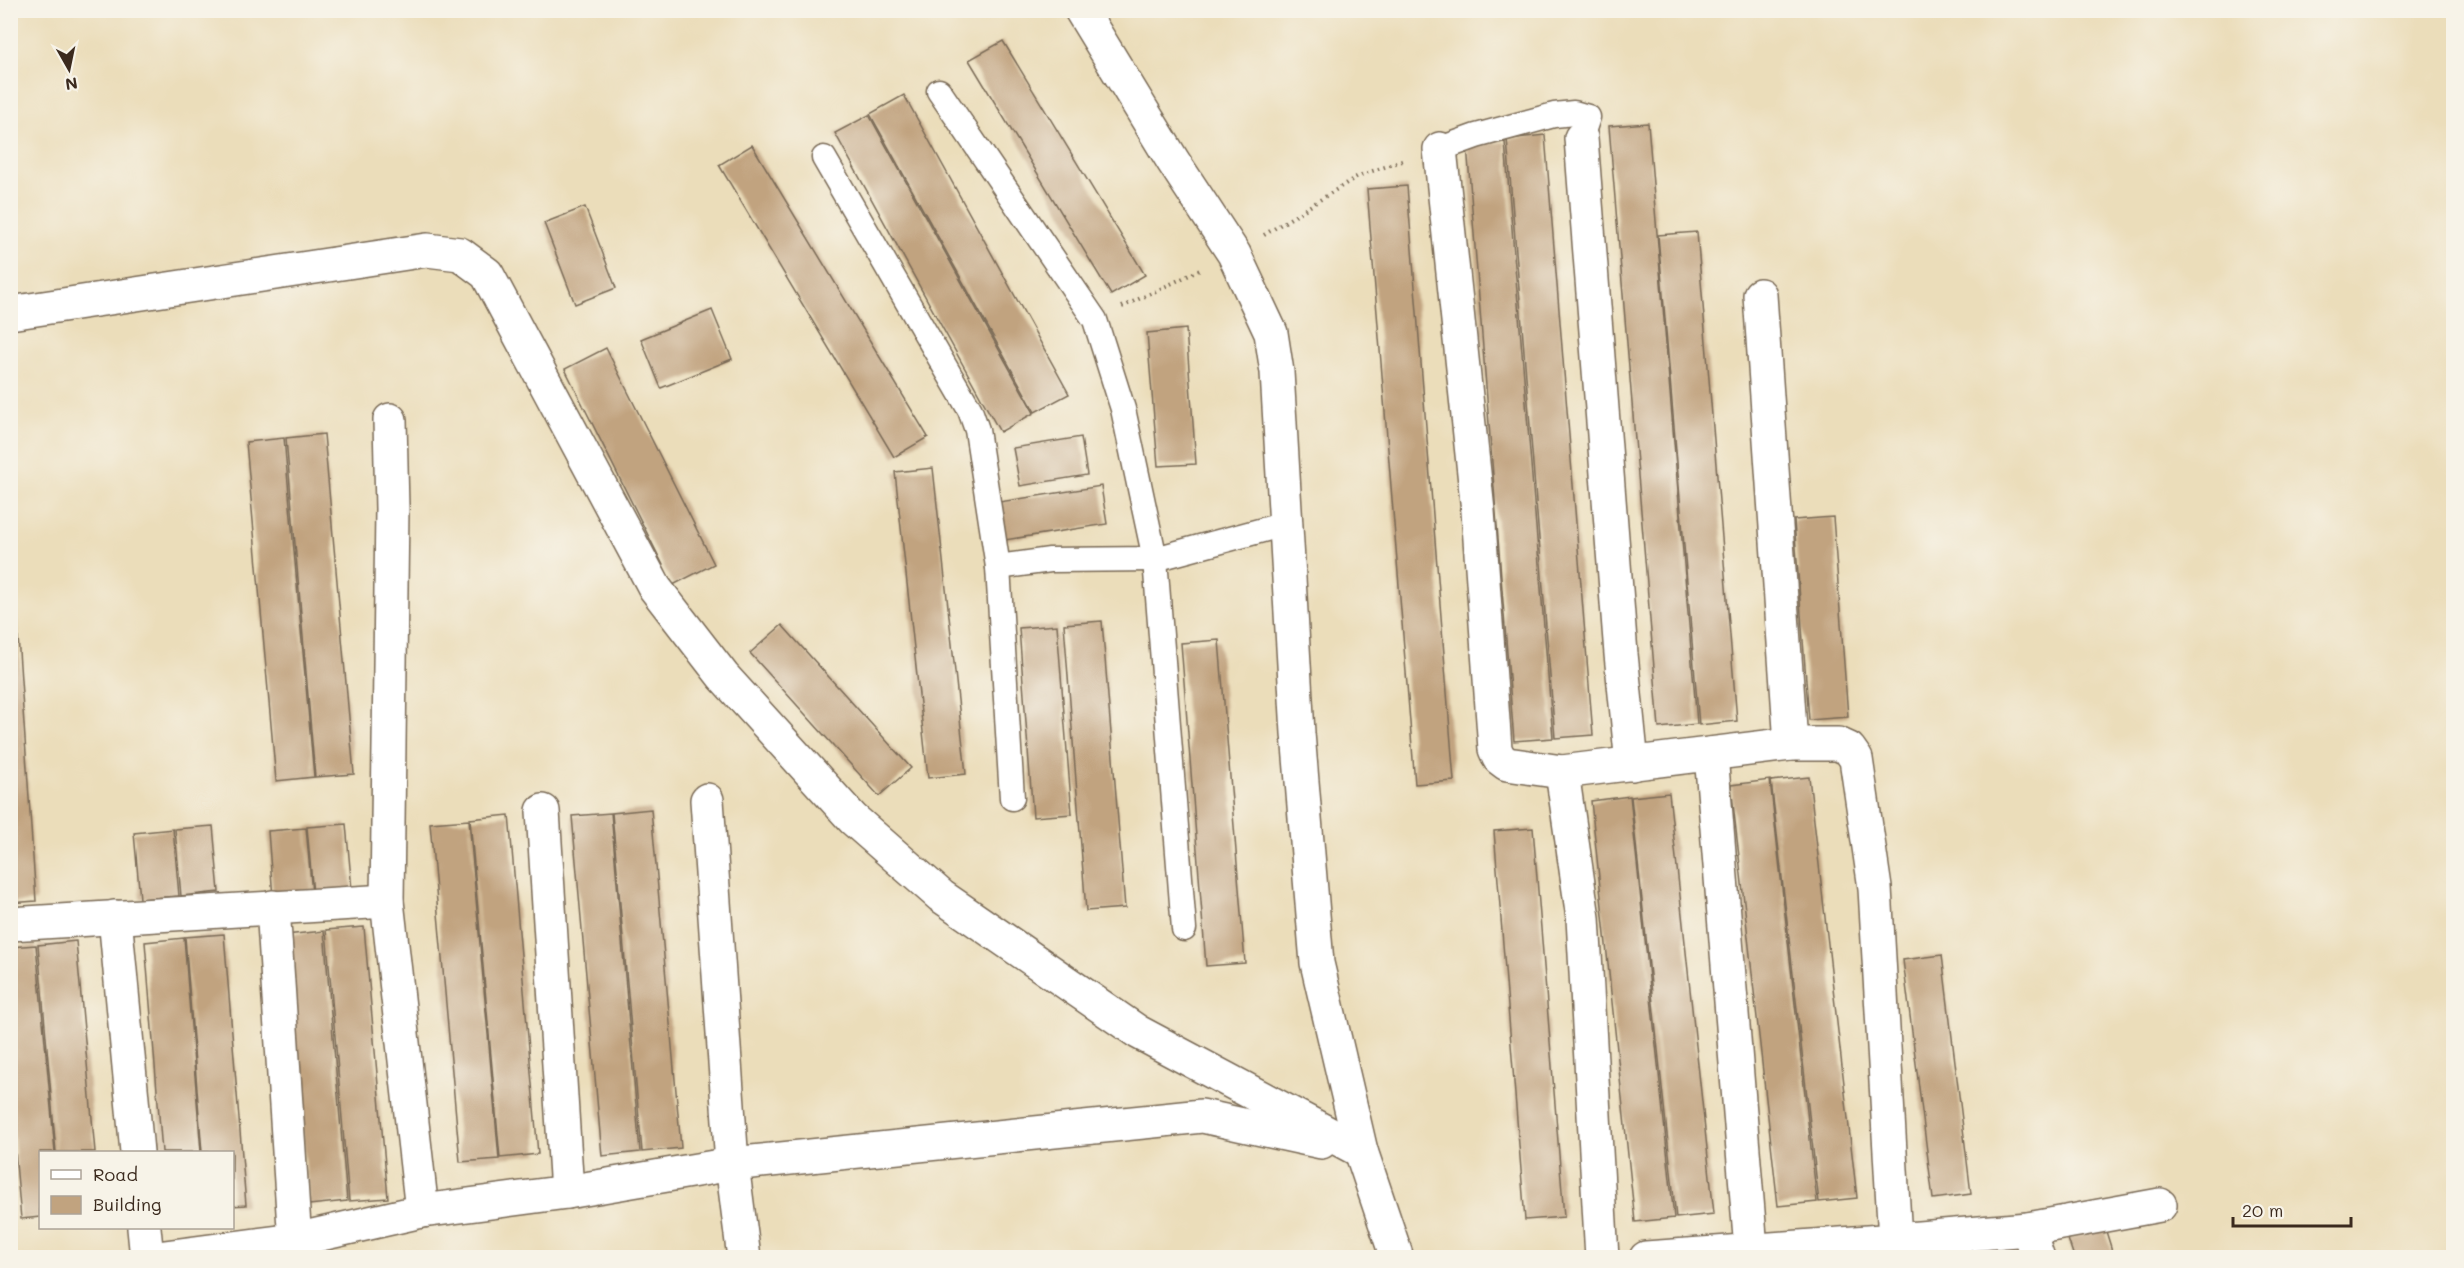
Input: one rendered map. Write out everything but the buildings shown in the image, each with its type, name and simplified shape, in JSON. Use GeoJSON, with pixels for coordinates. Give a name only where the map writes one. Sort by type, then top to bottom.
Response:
{"type":"FeatureCollection","features":[{"type":"Feature","properties":{"kind":"street"},"geometry":{"type":"LineString","coordinates":[[1081,10],[1234,254],[1271,333],[1277,372],[1298,733],[1317,963],[1360,1151],[1397,1257]]}},
{"type":"Feature","properties":{"kind":"street"},"geometry":{"type":"LineString","coordinates":[[1581,138],[1621,654],[1632,764]]}},
{"type":"Feature","properties":{"kind":"street"},"geometry":{"type":"LineString","coordinates":[[1440,149],[1478,511],[1495,749],[1499,758],[1507,764],[1562,772],[1791,744],[1838,744],[1849,749],[1856,759],[1875,888],[1898,1249]]}},
{"type":"Feature","properties":{"kind":"street"},"geometry":{"type":"LineString","coordinates":[[10,313],[427,250],[460,254],[487,274],[655,588],[723,676],[853,819],[941,896],[1137,1032],[1360,1151]]}},
{"type":"Feature","properties":{"kind":"street"},"geometry":{"type":"LineString","coordinates":[[1760,295],[1791,744]]}},
{"type":"Feature","properties":{"kind":"street"},"geometry":{"type":"LineString","coordinates":[[390,420],[392,509],[387,901],[422,1211]]}},
{"type":"Feature","properties":{"kind":"street"},"geometry":{"type":"LineString","coordinates":[[1711,754],[1752,1253]]}},
{"type":"Feature","properties":{"kind":"street"},"geometry":{"type":"LineString","coordinates":[[1562,772],[1583,918],[1602,1257]]}},
{"type":"Feature","properties":{"kind":"street"},"geometry":{"type":"LineString","coordinates":[[707,800],[732,1164],[744,1257]]}},
{"type":"Feature","properties":{"kind":"street"},"geometry":{"type":"LineString","coordinates":[[543,811],[567,1192]]}},
{"type":"Feature","properties":{"kind":"street"},"geometry":{"type":"LineString","coordinates":[[10,924],[387,901]]}},
{"type":"Feature","properties":{"kind":"street"},"geometry":{"type":"LineString","coordinates":[[273,908],[296,1249]]}},
{"type":"Feature","properties":{"kind":"street"},"geometry":{"type":"LineString","coordinates":[[115,917],[137,1151]]}},
{"type":"Feature","properties":{"kind":"street"},"geometry":{"type":"LineString","coordinates":[[157,1257],[296,1249],[422,1211],[567,1192],[732,1164],[1202,1116],[1360,1151]]}},
{"type":"Feature","properties":{"kind":"street"},"geometry":{"type":"LineString","coordinates":[[1646,1257],[2033,1243],[2160,1205]]}},
{"type":"Feature","properties":{"kind":"street"},"geometry":{"type":"LineString","coordinates":[[144,1229],[147,1257]]}},
{"type":"Feature","properties":{"kind":"lane"},"geometry":{"type":"LineString","coordinates":[[939,91],[1095,320],[1123,409],[1155,559],[1184,928]]}},
{"type":"Feature","properties":{"kind":"lane"},"geometry":{"type":"LineString","coordinates":[[1440,149],[1476,136],[1554,115],[1574,113],[1588,117],[1581,138]]}},
{"type":"Feature","properties":{"kind":"lane"},"geometry":{"type":"LineString","coordinates":[[824,158],[970,410],[977,430],[984,462],[998,567],[1012,798]]}},
{"type":"Feature","properties":{"kind":"lane"},"geometry":{"type":"LineString","coordinates":[[998,567],[1050,560],[1155,559],[1285,524]]}},
{"type":"Feature","properties":{"kind":"path"},"geometry":{"type":"LineString","coordinates":[[1095,320],[1234,254],[1358,176],[1440,149]]}}]}
